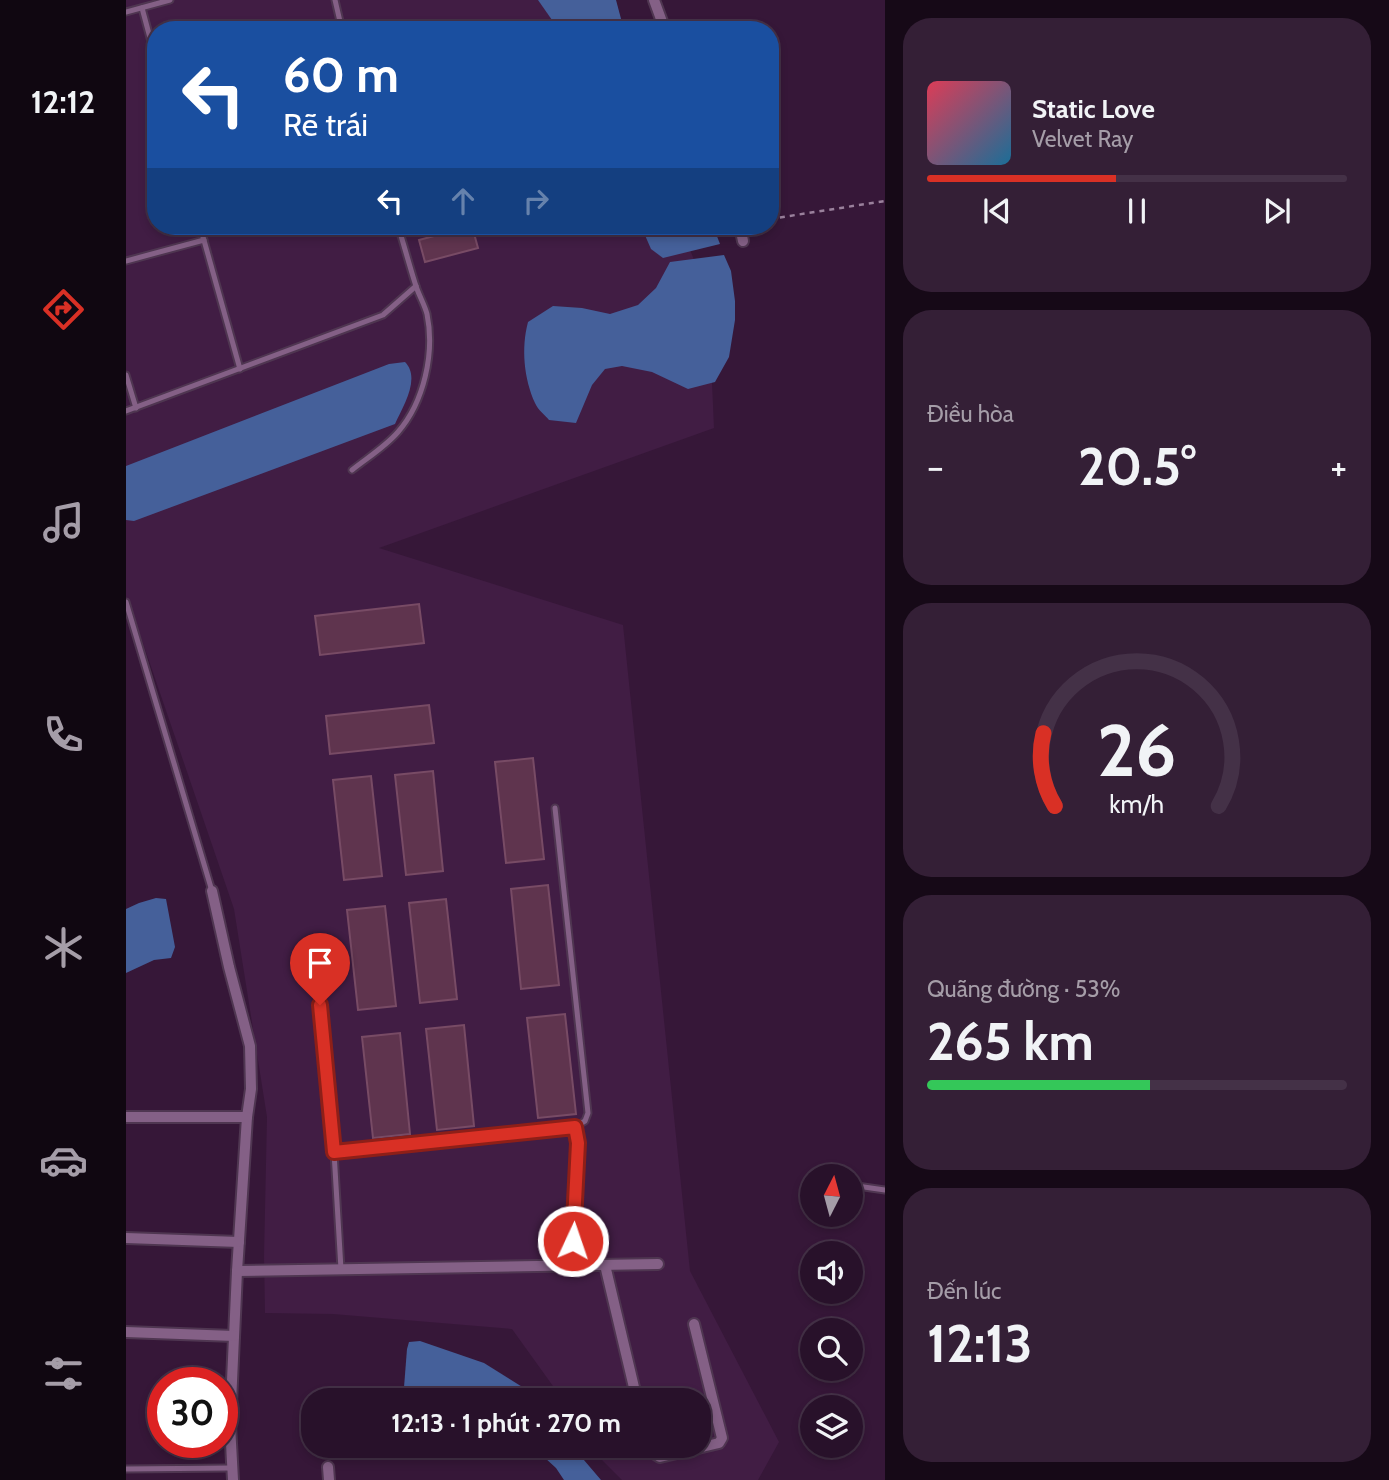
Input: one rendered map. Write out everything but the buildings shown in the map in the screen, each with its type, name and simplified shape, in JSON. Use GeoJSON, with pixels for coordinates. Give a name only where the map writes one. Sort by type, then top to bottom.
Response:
{"type":"FeatureCollection","features":[{"type":"Feature","properties":{"kind":"street"},"geometry":{"type":"LineString","coordinates":[[654,0],[662,21]]}},
{"type":"Feature","properties":{"kind":"street"},"geometry":{"type":"LineString","coordinates":[[742,235],[743,241]]}},
{"type":"Feature","properties":{"kind":"street"},"geometry":{"type":"LineString","coordinates":[[212,891],[250,1046],[251,1089],[237,1271],[230,1425],[233,1480]]}},
{"type":"Feature","properties":{"kind":"street"},"geometry":{"type":"LineString","coordinates":[[126,1117],[247,1118]]}},
{"type":"Feature","properties":{"kind":"street"},"geometry":{"type":"LineString","coordinates":[[572,1266],[578,1143],[575,1127]]}},
{"type":"Feature","properties":{"kind":"street"},"geometry":{"type":"LineString","coordinates":[[126,1238],[239,1242]]}},
{"type":"Feature","properties":{"kind":"street"},"geometry":{"type":"LineString","coordinates":[[237,1271],[658,1264]]}},
{"type":"Feature","properties":{"kind":"street"},"geometry":{"type":"LineString","coordinates":[[605,1265],[634,1388]]}},
{"type":"Feature","properties":{"kind":"street"},"geometry":{"type":"LineString","coordinates":[[694,1324],[710,1388]]}},
{"type":"Feature","properties":{"kind":"street"},"geometry":{"type":"LineString","coordinates":[[126,1332],[234,1336]]}},
{"type":"Feature","properties":{"kind":"street"},"geometry":{"type":"LineString","coordinates":[[711,1393],[722,1438],[719,1443],[711,1445]]}},
{"type":"Feature","properties":{"kind":"street"},"geometry":{"type":"LineString","coordinates":[[328,1467],[329,1480]]}},
{"type":"Feature","properties":{"kind":"lane"},"geometry":{"type":"LineString","coordinates":[[126,12],[170,0]]}},
{"type":"Feature","properties":{"kind":"lane"},"geometry":{"type":"LineString","coordinates":[[335,0],[340,21]]}},
{"type":"Feature","properties":{"kind":"lane"},"geometry":{"type":"LineString","coordinates":[[142,8],[147,27]]}},
{"type":"Feature","properties":{"kind":"lane"},"geometry":{"type":"LineString","coordinates":[[203,235],[240,369]]}},
{"type":"Feature","properties":{"kind":"lane"},"geometry":{"type":"LineString","coordinates":[[352,470],[397,433],[418,397],[426,369],[429,344],[426,312],[401,235]]}},
{"type":"Feature","properties":{"kind":"lane"},"geometry":{"type":"LineString","coordinates":[[126,261],[204,240]]}},
{"type":"Feature","properties":{"kind":"lane"},"geometry":{"type":"LineString","coordinates":[[126,411],[383,315],[416,286]]}},
{"type":"Feature","properties":{"kind":"lane"},"geometry":{"type":"LineString","coordinates":[[126,375],[136,408]]}},
{"type":"Feature","properties":{"kind":"lane"},"geometry":{"type":"LineString","coordinates":[[126,602],[212,891]]}},
{"type":"Feature","properties":{"kind":"lane"},"geometry":{"type":"LineString","coordinates":[[334,1152],[575,1127],[585,1121],[588,1113],[555,808]]}},
{"type":"Feature","properties":{"kind":"lane"},"geometry":{"type":"LineString","coordinates":[[320,1005],[334,1152],[341,1269]]}},
{"type":"Feature","properties":{"kind":"lane"},"geometry":{"type":"LineString","coordinates":[[863,1187],[885,1190]]}},
{"type":"Feature","properties":{"kind":"lane"},"geometry":{"type":"LineString","coordinates":[[126,1469],[231,1468]]}},
{"type":"Feature","properties":{"kind":"path"},"geometry":{"type":"LineString","coordinates":[[779,218],[885,201]]}},
{"type":"Feature","properties":{"kind":"shaded area"},"geometry":{"type":"Polygon","coordinates":[[[126,0],[588,0],[594,21],[147,21],[147,235],[684,235],[708,293],[714,428],[379,548],[623,625],[690,1271],[779,1442],[758,1480],[622,1480],[600,1458],[711,1458],[711,1388],[554,1388],[512,1329],[333,1314],[265,1313],[267,1117],[234,909],[134,617],[126,619],[126,0]]]}},
{"type":"Feature","properties":{"kind":"water"},"geometry":{"type":"Polygon","coordinates":[[[538,0],[616,0],[622,21],[553,21],[538,0]]]}},
{"type":"Feature","properties":{"kind":"water"},"geometry":{"type":"Polygon","coordinates":[[[645,235],[716,235],[720,244],[663,258],[651,249],[645,235]]]}},
{"type":"Feature","properties":{"kind":"water"},"geometry":{"type":"Polygon","coordinates":[[[724,255],[731,271],[735,320],[729,357],[715,382],[688,389],[652,372],[622,366],[605,369],[592,385],[576,423],[549,420],[536,406],[526,374],[524,353],[528,322],[553,306],[610,314],[638,305],[656,288],[670,262],[724,255]]]}},
{"type":"Feature","properties":{"kind":"water"},"geometry":{"type":"Polygon","coordinates":[[[405,362],[411,376],[411,384],[395,424],[134,521],[126,520],[126,466],[389,364],[405,362]]]}},
{"type":"Feature","properties":{"kind":"water"},"geometry":{"type":"Polygon","coordinates":[[[156,898],[166,899],[175,947],[171,958],[154,960],[126,973],[126,909],[156,898]]]}},
{"type":"Feature","properties":{"kind":"water"},"geometry":{"type":"Polygon","coordinates":[[[420,1341],[484,1363],[524,1388],[404,1388],[409,1342],[420,1341]]]}},
{"type":"Feature","properties":{"kind":"water"},"geometry":{"type":"Polygon","coordinates":[[[545,1458],[582,1458],[601,1480],[564,1480],[545,1458]]]}},
{"type":"Feature","properties":{"kind":"route"},"geometry":{"type":"LineString","coordinates":[[320,1005],[334,1152],[575,1127],[578,1143],[573,1241]]}}]}
